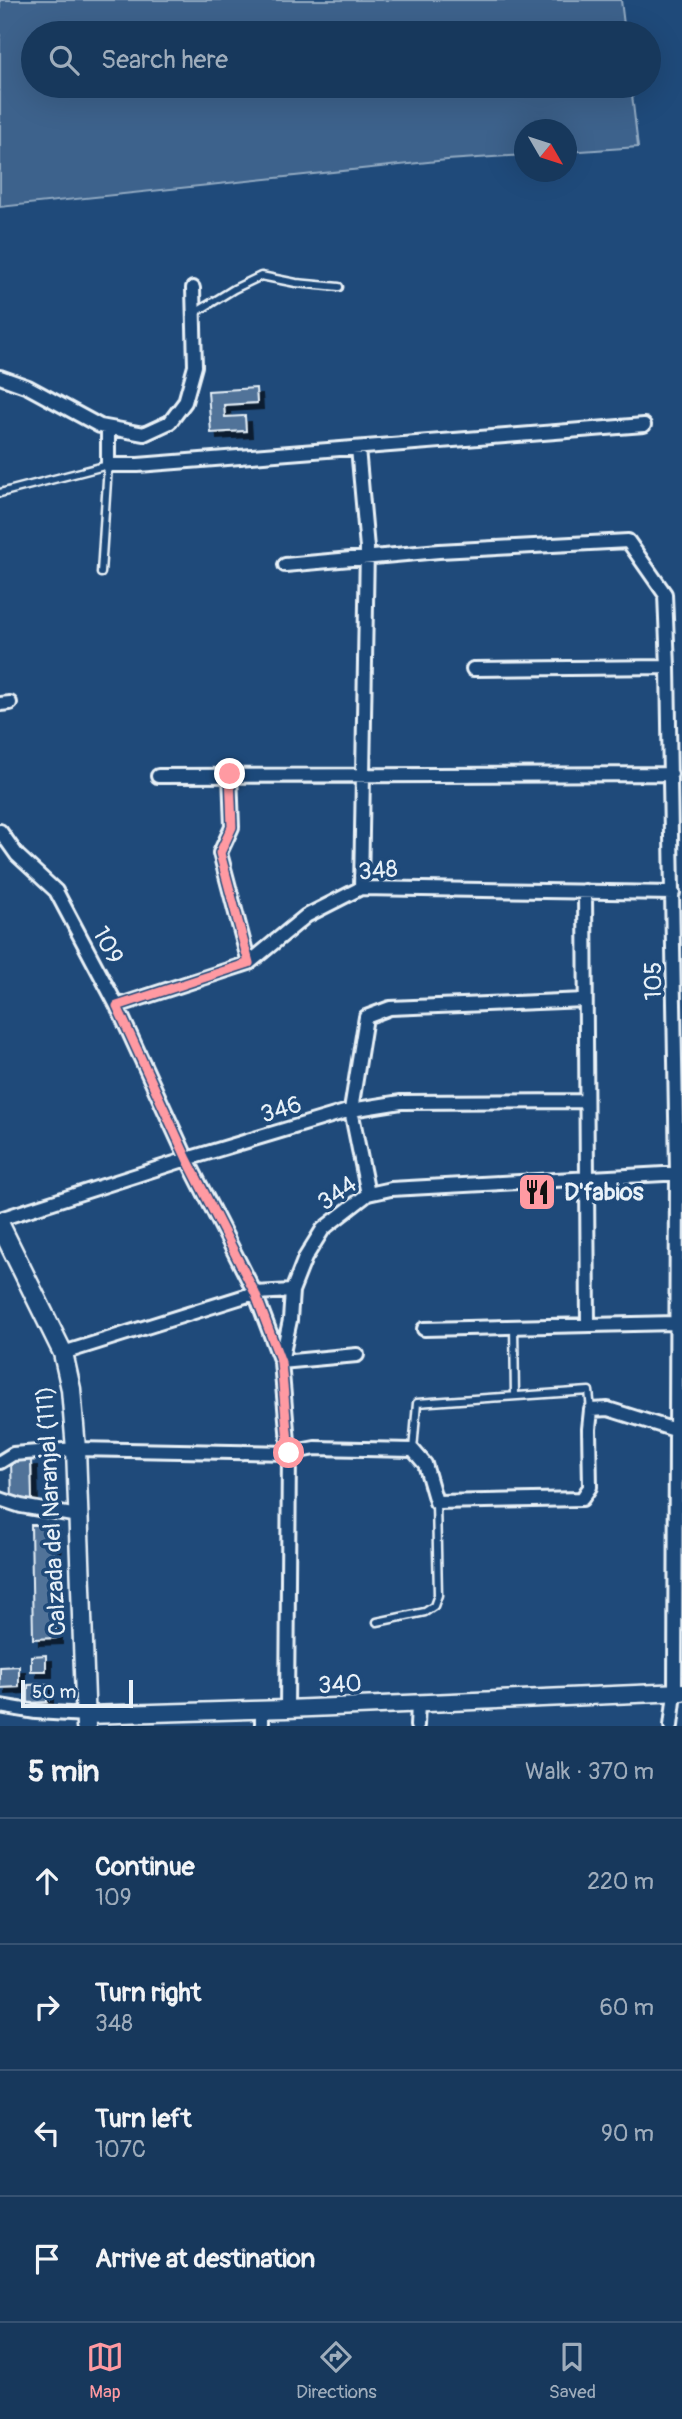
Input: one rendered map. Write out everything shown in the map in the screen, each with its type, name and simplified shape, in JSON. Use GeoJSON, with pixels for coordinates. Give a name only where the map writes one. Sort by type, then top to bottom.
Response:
{"type":"FeatureCollection","features":[{"type":"Feature","properties":{"kind":"main road","name":"Calzada del Naranjal (111)"},"geometry":{"type":"LineString","coordinates":[[0,1225],[63,1353],[71,1389],[76,1449],[86,1720]]}},
{"type":"Feature","properties":{"kind":"street"},"geometry":{"type":"LineString","coordinates":[[0,377],[28,387],[100,426],[144,434],[170,422],[185,402],[195,366],[193,288]]}},
{"type":"Feature","properties":{"kind":"street"},"geometry":{"type":"LineString","coordinates":[[108,428],[108,465],[138,465],[644,425]]}},
{"type":"Feature","properties":{"kind":"street"},"geometry":{"type":"LineString","coordinates":[[358,449],[367,559],[361,888]]}},
{"type":"Feature","properties":{"kind":"street","name":"105"},"geometry":{"type":"LineString","coordinates":[[367,559],[439,551],[628,541],[665,594],[673,893],[678,927],[680,1172],[679,1303],[675,1324],[675,1430],[680,1464],[679,1692],[671,1726]]}},
{"type":"Feature","properties":{"kind":"street"},"geometry":{"type":"LineString","coordinates":[[285,565],[367,559]]}},
{"type":"Feature","properties":{"kind":"street"},"geometry":{"type":"LineString","coordinates":[[473,669],[668,667]]}},
{"type":"Feature","properties":{"kind":"street"},"geometry":{"type":"LineString","coordinates":[[670,722],[682,714]]}},
{"type":"Feature","properties":{"kind":"street"},"geometry":{"type":"LineString","coordinates":[[230,774],[232,827],[220,853],[249,963]]}},
{"type":"Feature","properties":{"kind":"street"},"geometry":{"type":"LineString","coordinates":[[158,776],[671,774]]}},
{"type":"Feature","properties":{"kind":"street","name":"109"},"geometry":{"type":"LineString","coordinates":[[0,831],[17,855],[56,891],[117,1006],[187,1159],[255,1293],[281,1362],[289,1453],[287,1709]]}},
{"type":"Feature","properties":{"kind":"street","name":"348"},"geometry":{"type":"LineString","coordinates":[[117,1006],[249,963],[306,916],[361,888],[673,893]]}},
{"type":"Feature","properties":{"kind":"street"},"geometry":{"type":"LineString","coordinates":[[585,891],[587,1325]]}},
{"type":"Feature","properties":{"kind":"street"},"geometry":{"type":"LineString","coordinates":[[368,1194],[351,1110],[366,1017],[390,1008],[585,1000]]}},
{"type":"Feature","properties":{"kind":"street","name":"346"},"geometry":{"type":"LineString","coordinates":[[0,1219],[351,1110],[401,1102],[586,1101]]}},
{"type":"Feature","properties":{"kind":"street","name":"344"},"geometry":{"type":"LineString","coordinates":[[292,1291],[304,1258],[323,1229],[368,1194],[391,1189],[680,1172]]}},
{"type":"Feature","properties":{"kind":"street"},"geometry":{"type":"LineString","coordinates":[[63,1353],[255,1293],[292,1291]]}},
{"type":"Feature","properties":{"kind":"street","name":"109"},"geometry":{"type":"LineString","coordinates":[[281,1362],[290,1320],[292,1291]]}},
{"type":"Feature","properties":{"kind":"street"},"geometry":{"type":"LineString","coordinates":[[424,1329],[675,1324]]}},
{"type":"Feature","properties":{"kind":"street"},"geometry":{"type":"LineString","coordinates":[[281,1362],[357,1355]]}},
{"type":"Feature","properties":{"kind":"street"},"geometry":{"type":"LineString","coordinates":[[0,1462],[13,1454],[76,1449],[289,1453],[314,1448],[413,1450],[425,1464],[436,1502],[582,1499],[590,1487],[591,1410],[608,1409],[675,1430]]}},
{"type":"Feature","properties":{"kind":"street"},"geometry":{"type":"LineString","coordinates":[[0,1499],[21,1506],[78,1516]]}},
{"type":"Feature","properties":{"kind":"street","name":"340"},"geometry":{"type":"LineString","coordinates":[[0,1706],[86,1720],[262,1718],[287,1709],[679,1692]]}},
{"type":"Feature","properties":{"kind":"street"},"geometry":{"type":"LineString","coordinates":[[417,1726],[418,1702]]}},
{"type":"Feature","properties":{"kind":"lane"},"geometry":{"type":"LineString","coordinates":[[194,314],[261,275],[296,283],[339,287]]}},
{"type":"Feature","properties":{"kind":"lane"},"geometry":{"type":"LineString","coordinates":[[0,493],[108,465],[101,573]]}},
{"type":"Feature","properties":{"kind":"lane"},"geometry":{"type":"LineString","coordinates":[[514,1326],[515,1396]]}},
{"type":"Feature","properties":{"kind":"lane"},"geometry":{"type":"LineString","coordinates":[[413,1450],[417,1404],[589,1391],[591,1410]]}},
{"type":"Feature","properties":{"kind":"lane"},"geometry":{"type":"LineString","coordinates":[[377,1622],[425,1612],[434,1606],[438,1595],[436,1502]]}},
{"type":"Feature","properties":{"kind":"shaded area"},"geometry":{"type":"Polygon","coordinates":[[[0,0],[621,0],[624,21],[21,21],[21,98],[632,98],[638,147],[577,151],[577,119],[514,119],[514,156],[447,160],[0,207],[0,0]]]}},
{"type":"Feature","properties":{"kind":"building"},"geometry":{"type":"Polygon","coordinates":[[[256,388],[257,403],[224,405],[225,417],[245,416],[246,431],[211,433],[208,391],[256,388]]]}},
{"type":"Feature","properties":{"kind":"building"},"geometry":{"type":"Polygon","coordinates":[[[31,1460],[32,1501],[12,1502],[11,1461],[31,1460]]]}},
{"type":"Feature","properties":{"kind":"building"},"geometry":{"type":"Polygon","coordinates":[[[31,1525],[54,1525],[56,1638],[33,1639],[31,1525]]]}},
{"type":"Feature","properties":{"kind":"building"},"geometry":{"type":"Polygon","coordinates":[[[46,1655],[46,1671],[31,1671],[31,1656],[46,1655]]]}},
{"type":"Feature","properties":{"kind":"building"},"geometry":{"type":"Polygon","coordinates":[[[19,1666],[19,1687],[0,1688],[0,1667],[19,1666]]]}},
{"type":"Feature","properties":{"kind":"building"},"geometry":{"type":"Polygon","coordinates":[[[47,1684],[47,1702],[28,1703],[28,1685],[47,1684]]]}},
{"type":"Feature","properties":{"kind":"place","name":"D'fabios"},"geometry":{"type":"Point","coordinates":[537,1192]}},
{"type":"Feature","properties":{"kind":"route"},"geometry":{"type":"LineString","coordinates":[[230,774],[232,827],[220,853],[249,963],[117,1006],[187,1159],[255,1293],[281,1362],[289,1453]]}}]}
